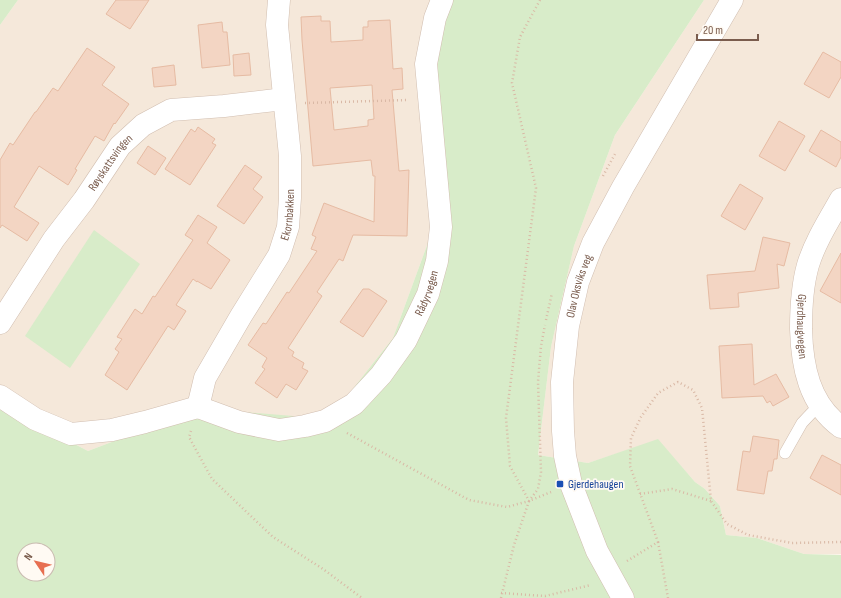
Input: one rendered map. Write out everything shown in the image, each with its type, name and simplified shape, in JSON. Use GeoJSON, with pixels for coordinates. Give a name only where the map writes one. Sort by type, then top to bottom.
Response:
{"type":"FeatureCollection","features":[{"type":"Feature","properties":{"kind":"street","name":"Ekornbakken"},"geometry":{"type":"LineString","coordinates":[[198,407],[205,378],[241,316],[280,255],[288,227],[290,156],[277,24],[279,0]]}},
{"type":"Feature","properties":{"kind":"street","name":"Rådyrvegen"},"geometry":{"type":"LineString","coordinates":[[198,407],[239,422],[280,430],[325,421],[354,404],[382,375],[406,340],[428,294],[437,261],[441,227],[428,99],[426,64],[435,18],[442,0]]}},
{"type":"Feature","properties":{"kind":"street","name":"Olav Oksviks veg"},"geometry":{"type":"LineString","coordinates":[[624,598],[597,551],[571,484],[565,456],[562,382],[568,326],[578,282],[593,243],[623,187],[732,0]]}},
{"type":"Feature","properties":{"kind":"street","name":"Røyskattsvingen"},"geometry":{"type":"LineString","coordinates":[[0,323],[54,239],[84,200],[120,146],[143,125],[171,110],[284,101]]}},
{"type":"Feature","properties":{"kind":"street","name":"Gjerdhaugvegen"},"geometry":{"type":"LineString","coordinates":[[841,199],[819,239],[808,264],[801,305],[802,348],[807,379],[814,396],[830,418],[841,427]]}},
{"type":"Feature","properties":{"kind":"street"},"geometry":{"type":"LineString","coordinates":[[0,396],[35,419],[72,434],[112,430],[198,407]]}},
{"type":"Feature","properties":{"kind":"lane"},"geometry":{"type":"LineString","coordinates":[[785,453],[802,423],[820,404]]}},
{"type":"Feature","properties":{"kind":"path"},"geometry":{"type":"LineString","coordinates":[[529,501],[510,466],[506,418],[536,188],[512,83],[520,37],[540,0]]}},
{"type":"Feature","properties":{"kind":"path"},"geometry":{"type":"LineString","coordinates":[[284,101],[428,99]]}},
{"type":"Feature","properties":{"kind":"path"},"geometry":{"type":"LineString","coordinates":[[602,178],[617,151]]}},
{"type":"Feature","properties":{"kind":"path"},"geometry":{"type":"LineString","coordinates":[[501,598],[514,545],[529,501],[538,489],[540,472],[538,382],[541,346],[548,308],[554,286]]}},
{"type":"Feature","properties":{"kind":"path"},"geometry":{"type":"LineString","coordinates":[[668,598],[658,542],[630,466],[631,438],[641,417],[658,393],[678,382],[693,390],[702,408],[711,501],[727,524],[748,535],[792,543],[841,542]]}},
{"type":"Feature","properties":{"kind":"path"},"geometry":{"type":"LineString","coordinates":[[198,407],[189,437],[212,479],[273,536],[323,569],[362,598]]}},
{"type":"Feature","properties":{"kind":"path"},"geometry":{"type":"LineString","coordinates":[[325,421],[417,470],[469,500],[507,507],[529,501],[571,484]]}},
{"type":"Feature","properties":{"kind":"path"},"geometry":{"type":"LineString","coordinates":[[640,494],[672,489],[711,501]]}},
{"type":"Feature","properties":{"kind":"path"},"geometry":{"type":"LineString","coordinates":[[624,564],[658,542]]}},
{"type":"Feature","properties":{"kind":"path"},"geometry":{"type":"LineString","coordinates":[[501,593],[545,596],[595,584]]}},
{"type":"Feature","properties":{"kind":"shaded area"},"geometry":{"type":"Polygon","coordinates":[[[18,0],[439,0],[433,229],[393,338],[329,419],[180,416],[88,451],[0,405],[0,25],[18,0]]]}},
{"type":"Feature","properties":{"kind":"shaded area"},"geometry":{"type":"Polygon","coordinates":[[[704,0],[841,0],[841,554],[804,554],[757,538],[726,535],[720,506],[705,489],[695,482],[658,440],[588,463],[538,455],[551,347],[574,246],[615,135],[704,0]]]}},
{"type":"Feature","properties":{"kind":"green space"},"geometry":{"type":"Polygon","coordinates":[[[0,0],[18,0],[0,25],[0,0]]]}},
{"type":"Feature","properties":{"kind":"green space"},"geometry":{"type":"Polygon","coordinates":[[[439,0],[704,0],[615,135],[574,246],[551,347],[538,455],[588,463],[658,439],[695,482],[705,489],[720,506],[726,535],[757,538],[804,554],[841,555],[841,598],[0,598],[0,405],[88,451],[180,416],[208,409],[329,419],[393,338],[433,229],[439,0]]]}},
{"type":"Feature","properties":{"kind":"green space"},"geometry":{"type":"Polygon","coordinates":[[[94,230],[140,264],[70,368],[25,336],[94,230]]]}},
{"type":"Feature","properties":{"kind":"building"},"geometry":{"type":"Polygon","coordinates":[[[116,0],[149,0],[130,29],[106,14],[116,0]]]}},
{"type":"Feature","properties":{"kind":"building"},"geometry":{"type":"Polygon","coordinates":[[[321,16],[321,21],[330,21],[331,42],[363,40],[363,27],[368,27],[368,21],[390,20],[393,69],[402,68],[403,89],[392,90],[399,171],[409,170],[407,236],[353,235],[343,261],[339,259],[317,292],[322,296],[288,348],[294,352],[292,356],[304,363],[302,368],[308,371],[296,390],[286,384],[277,398],[255,383],[265,369],[262,367],[267,358],[248,345],[263,323],[266,324],[287,292],[289,293],[317,251],[311,249],[316,237],[312,235],[324,203],[374,222],[375,176],[373,176],[371,160],[313,166],[301,17],[321,16]],[[372,85],[330,88],[334,130],[368,126],[368,120],[374,119],[372,85]]]}},
{"type":"Feature","properties":{"kind":"building"},"geometry":{"type":"Polygon","coordinates":[[[222,22],[223,32],[227,32],[230,65],[202,68],[198,25],[222,22]]]}},
{"type":"Feature","properties":{"kind":"building"},"geometry":{"type":"Polygon","coordinates":[[[87,48],[115,67],[102,85],[129,104],[115,124],[114,123],[104,141],[95,136],[75,169],[77,170],[68,185],[39,166],[14,207],[39,223],[27,241],[2,225],[0,228],[0,160],[10,143],[13,145],[53,88],[58,91],[87,48]]]}},
{"type":"Feature","properties":{"kind":"building"},"geometry":{"type":"Polygon","coordinates":[[[823,52],[841,62],[841,77],[829,98],[804,84],[823,52]]]}},
{"type":"Feature","properties":{"kind":"building"},"geometry":{"type":"Polygon","coordinates":[[[249,53],[251,75],[234,76],[233,55],[249,53]]]}},
{"type":"Feature","properties":{"kind":"building"},"geometry":{"type":"Polygon","coordinates":[[[174,65],[176,85],[154,87],[152,68],[174,65]]]}},
{"type":"Feature","properties":{"kind":"building"},"geometry":{"type":"Polygon","coordinates":[[[779,121],[805,136],[785,171],[759,156],[779,121]]]}},
{"type":"Feature","properties":{"kind":"building"},"geometry":{"type":"Polygon","coordinates":[[[198,127],[215,139],[212,143],[216,145],[190,185],[165,169],[191,129],[195,132],[198,127]]]}},
{"type":"Feature","properties":{"kind":"building"},"geometry":{"type":"Polygon","coordinates":[[[821,130],[841,142],[841,157],[836,167],[809,151],[821,130]]]}},
{"type":"Feature","properties":{"kind":"building"},"geometry":{"type":"Polygon","coordinates":[[[148,146],[166,158],[155,175],[137,163],[148,146]]]}},
{"type":"Feature","properties":{"kind":"building"},"geometry":{"type":"Polygon","coordinates":[[[245,165],[262,177],[253,189],[263,197],[244,224],[217,206],[245,165]]]}},
{"type":"Feature","properties":{"kind":"building"},"geometry":{"type":"Polygon","coordinates":[[[740,184],[763,198],[745,230],[721,216],[740,184]]]}},
{"type":"Feature","properties":{"kind":"building"},"geometry":{"type":"Polygon","coordinates":[[[198,215],[217,227],[207,243],[230,260],[211,289],[193,279],[176,305],[186,311],[174,330],[168,326],[127,390],[105,375],[119,352],[115,349],[122,339],[117,337],[135,309],[142,314],[193,240],[185,235],[198,215]]]}},
{"type":"Feature","properties":{"kind":"building"},"geometry":{"type":"Polygon","coordinates":[[[763,237],[790,243],[784,266],[777,264],[779,288],[738,293],[739,307],[710,309],[707,275],[755,271],[763,237]]]}},
{"type":"Feature","properties":{"kind":"building"},"geometry":{"type":"Polygon","coordinates":[[[841,253],[841,303],[820,291],[841,253]]]}},
{"type":"Feature","properties":{"kind":"building"},"geometry":{"type":"Polygon","coordinates":[[[363,289],[369,289],[387,301],[363,337],[340,322],[363,289]]]}},
{"type":"Feature","properties":{"kind":"building"},"geometry":{"type":"Polygon","coordinates":[[[752,344],[754,385],[776,374],[789,397],[773,406],[770,401],[767,403],[763,396],[722,398],[719,346],[752,344]]]}},
{"type":"Feature","properties":{"kind":"building"},"geometry":{"type":"Polygon","coordinates":[[[753,436],[779,440],[777,459],[774,459],[772,471],[768,471],[764,494],[737,490],[743,451],[750,452],[753,436]]]}},
{"type":"Feature","properties":{"kind":"building"},"geometry":{"type":"Polygon","coordinates":[[[822,455],[841,465],[841,495],[810,478],[822,455]]]}},
{"type":"Feature","properties":{"kind":"place","name":"Gjerdehaugen"},"geometry":{"type":"Point","coordinates":[560,484]}}]}
